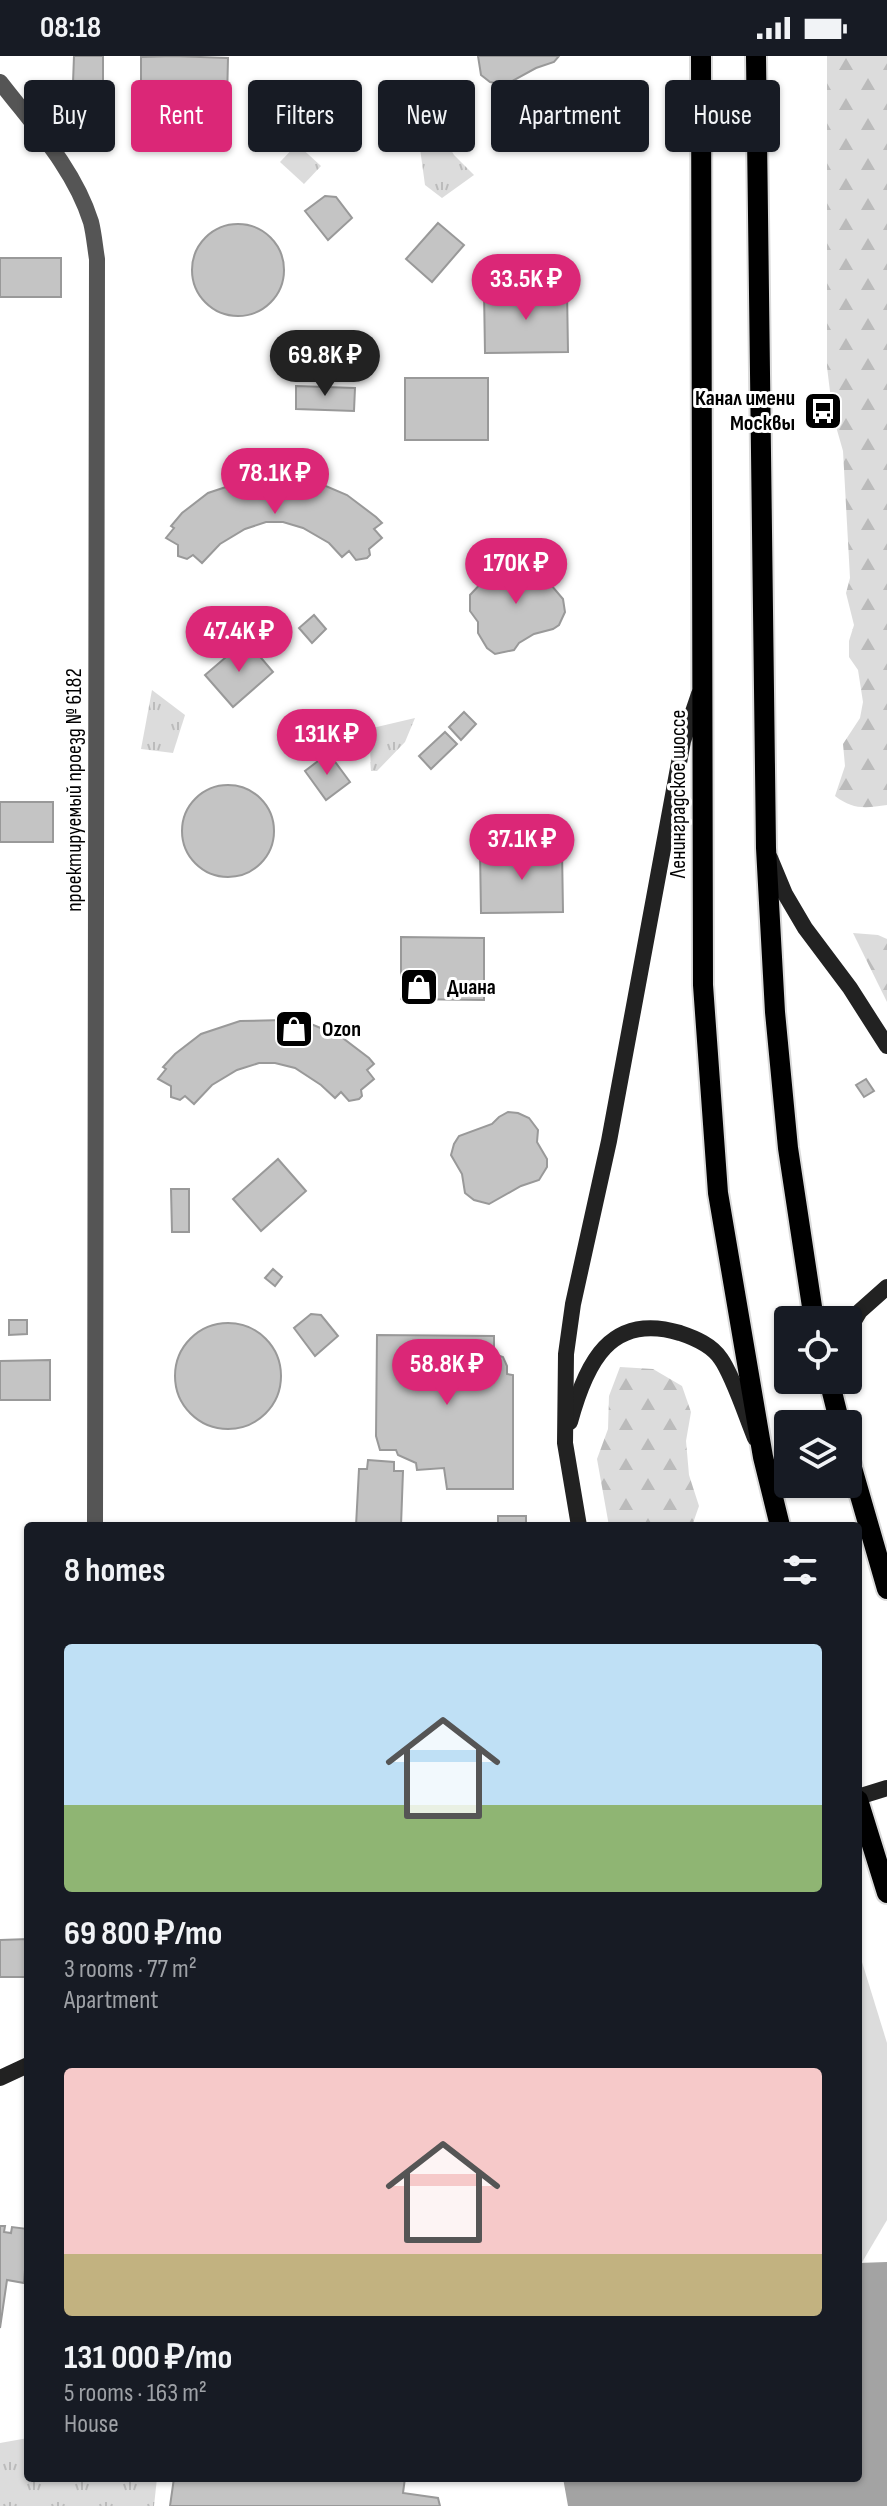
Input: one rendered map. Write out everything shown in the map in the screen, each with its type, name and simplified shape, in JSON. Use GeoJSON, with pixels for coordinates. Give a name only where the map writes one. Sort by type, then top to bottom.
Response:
{"type":"FeatureCollection","features":[{"type":"Feature","properties":{"kind":"main road","name":"Ленинградское шоссе"},"geometry":{"type":"LineString","coordinates":[[701,56],[703,985],[717,1178],[763,1457],[779,1522]]}},
{"type":"Feature","properties":{"kind":"main road"},"geometry":{"type":"LineString","coordinates":[[756,56],[766,848],[775,1012],[788,1148],[812,1306]]}},
{"type":"Feature","properties":{"kind":"main road"},"geometry":{"type":"LineString","coordinates":[[861,1498],[887,1589]]}},
{"type":"Feature","properties":{"kind":"main road"},"geometry":{"type":"LineString","coordinates":[[862,1812],[887,1893]]}},
{"type":"Feature","properties":{"kind":"street","name":"проектируемый проезд № 6182"},"geometry":{"type":"LineString","coordinates":[[0,82],[51,147],[76,186],[91,223],[97,259],[95,1522]]}},
{"type":"Feature","properties":{"kind":"street"},"geometry":{"type":"LineString","coordinates":[[578,1522],[565,1443],[566,1354],[573,1304],[609,1141],[683,741],[703,681]]}},
{"type":"Feature","properties":{"kind":"street"},"geometry":{"type":"LineString","coordinates":[[766,848],[785,894],[805,928],[850,988],[887,1046]]}},
{"type":"Feature","properties":{"kind":"street"},"geometry":{"type":"LineString","coordinates":[[862,1309],[887,1287]]}},
{"type":"Feature","properties":{"kind":"street"},"geometry":{"type":"LineString","coordinates":[[565,1443],[577,1395],[597,1354],[619,1334],[642,1327],[661,1328],[701,1341],[720,1358],[763,1457]]}},
{"type":"Feature","properties":{"kind":"street"},"geometry":{"type":"LineString","coordinates":[[862,1797],[887,1788]]}},
{"type":"Feature","properties":{"kind":"street"},"geometry":{"type":"LineString","coordinates":[[0,2078],[24,2067]]}},
{"type":"Feature","properties":{"kind":"green space"},"geometry":{"type":"Polygon","coordinates":[[[827,56],[887,56],[887,805],[873,807],[854,806],[835,796],[845,766],[843,744],[860,718],[863,702],[858,670],[849,657],[849,641],[854,625],[846,593],[850,578],[843,451],[833,416],[827,367],[827,56]]]}},
{"type":"Feature","properties":{"kind":"green space"},"geometry":{"type":"Polygon","coordinates":[[[289,152],[306,152],[321,166],[304,184],[280,162],[289,152]]]}},
{"type":"Feature","properties":{"kind":"green space"},"geometry":{"type":"Polygon","coordinates":[[[420,152],[452,152],[474,175],[442,198],[425,185],[420,152]]]}},
{"type":"Feature","properties":{"kind":"green space"},"geometry":{"type":"Polygon","coordinates":[[[152,690],[185,715],[173,753],[141,749],[152,690]]]}},
{"type":"Feature","properties":{"kind":"green space"},"geometry":{"type":"Polygon","coordinates":[[[415,718],[405,742],[377,771],[371,771],[370,746],[364,730],[415,718]]]}},
{"type":"Feature","properties":{"kind":"green space"},"geometry":{"type":"Polygon","coordinates":[[[853,933],[887,939],[887,1002],[853,933]]]}},
{"type":"Feature","properties":{"kind":"green space"},"geometry":{"type":"Polygon","coordinates":[[[620,1367],[653,1369],[682,1386],[691,1412],[686,1441],[689,1475],[699,1506],[693,1522],[608,1522],[597,1459],[608,1429],[609,1396],[620,1367]]]}},
{"type":"Feature","properties":{"kind":"green space"},"geometry":{"type":"Polygon","coordinates":[[[862,1962],[887,2043],[887,2220],[862,2262],[862,1962]]]}},
{"type":"Feature","properties":{"kind":"green space"},"geometry":{"type":"Polygon","coordinates":[[[24,2439],[24,2482],[157,2482],[154,2506],[0,2506],[0,2443],[24,2439]]]}},
{"type":"Feature","properties":{"kind":"shaded area"},"geometry":{"type":"Polygon","coordinates":[[[887,2262],[887,2506],[568,2506],[564,2482],[862,2482],[862,2263],[887,2262]]]}},
{"type":"Feature","properties":{"kind":"building"},"geometry":{"type":"Polygon","coordinates":[[[74,56],[103,56],[103,80],[73,80],[74,56]]]}},
{"type":"Feature","properties":{"kind":"building"},"geometry":{"type":"Polygon","coordinates":[[[478,56],[559,56],[554,62],[514,80],[491,82],[481,75],[478,56]]]}},
{"type":"Feature","properties":{"kind":"building"},"geometry":{"type":"Polygon","coordinates":[[[141,57],[228,58],[227,80],[141,80],[141,57]]]}},
{"type":"Feature","properties":{"kind":"building"},"geometry":{"type":"Polygon","coordinates":[[[325,196],[336,197],[352,218],[328,240],[305,211],[325,196]]]}},
{"type":"Feature","properties":{"kind":"building"},"geometry":{"type":"Polygon","coordinates":[[[438,223],[464,245],[432,282],[406,259],[438,223]]]}},
{"type":"Feature","properties":{"kind":"building"},"geometry":{"type":"Polygon","coordinates":[[[238,224],[256,228],[270,238],[280,252],[284,270],[280,288],[270,302],[256,312],[238,316],[220,312],[206,302],[196,288],[192,270],[196,252],[206,238],[220,228],[238,224]]]}},
{"type":"Feature","properties":{"kind":"building"},"geometry":{"type":"Polygon","coordinates":[[[0,258],[61,258],[61,297],[0,297],[0,258]]]}},
{"type":"Feature","properties":{"kind":"building"},"geometry":{"type":"Polygon","coordinates":[[[567,290],[568,352],[485,353],[484,291],[567,290]]]}},
{"type":"Feature","properties":{"kind":"building"},"geometry":{"type":"Polygon","coordinates":[[[405,378],[488,378],[488,440],[405,440],[405,378]]]}},
{"type":"Feature","properties":{"kind":"building"},"geometry":{"type":"Polygon","coordinates":[[[296,386],[355,388],[354,411],[296,409],[296,386]]]}},
{"type":"Feature","properties":{"kind":"building"},"geometry":{"type":"Polygon","coordinates":[[[292,477],[314,481],[347,495],[382,523],[374,529],[382,538],[369,549],[367,558],[356,560],[349,551],[342,557],[329,543],[303,528],[283,522],[266,522],[245,529],[220,544],[202,563],[193,555],[187,559],[178,556],[178,545],[166,538],[182,513],[208,493],[247,480],[292,477]]]}},
{"type":"Feature","properties":{"kind":"building"},"geometry":{"type":"Polygon","coordinates":[[[530,558],[544,563],[552,573],[551,585],[563,599],[565,612],[559,625],[553,629],[534,634],[514,650],[495,654],[487,648],[478,633],[478,622],[470,611],[470,595],[484,580],[511,570],[518,561],[530,558]]]}},
{"type":"Feature","properties":{"kind":"building"},"geometry":{"type":"Polygon","coordinates":[[[314,615],[326,629],[312,643],[299,628],[314,615]]]}},
{"type":"Feature","properties":{"kind":"building"},"geometry":{"type":"Polygon","coordinates":[[[246,640],[273,672],[233,707],[205,675],[246,640]]]}},
{"type":"Feature","properties":{"kind":"building"},"geometry":{"type":"Polygon","coordinates":[[[464,712],[476,724],[461,740],[449,727],[464,712]]]}},
{"type":"Feature","properties":{"kind":"building"},"geometry":{"type":"Polygon","coordinates":[[[445,732],[457,744],[431,769],[419,756],[445,732]]]}},
{"type":"Feature","properties":{"kind":"building"},"geometry":{"type":"Polygon","coordinates":[[[322,758],[333,759],[350,782],[326,800],[305,771],[322,758]]]}},
{"type":"Feature","properties":{"kind":"building"},"geometry":{"type":"Polygon","coordinates":[[[228,785],[246,788],[261,798],[271,813],[274,831],[271,849],[261,864],[246,874],[228,877],[210,874],[195,864],[185,849],[182,831],[185,813],[195,798],[210,788],[228,785]]]}},
{"type":"Feature","properties":{"kind":"building"},"geometry":{"type":"Polygon","coordinates":[[[0,802],[53,802],[53,842],[0,842],[0,802]]]}},
{"type":"Feature","properties":{"kind":"building"},"geometry":{"type":"Polygon","coordinates":[[[562,850],[563,912],[481,913],[480,851],[562,850]]]}},
{"type":"Feature","properties":{"kind":"building"},"geometry":{"type":"Polygon","coordinates":[[[401,937],[484,938],[484,1000],[401,999],[401,937]]]}},
{"type":"Feature","properties":{"kind":"building"},"geometry":{"type":"Polygon","coordinates":[[[285,1018],[306,1022],[340,1036],[369,1058],[374,1064],[367,1070],[374,1079],[361,1090],[359,1099],[349,1101],[341,1092],[335,1098],[295,1068],[275,1063],[259,1063],[237,1070],[212,1085],[194,1104],[185,1096],[180,1100],[171,1097],[171,1086],[158,1079],[166,1069],[163,1067],[175,1054],[201,1034],[240,1021],[285,1018]]]}},
{"type":"Feature","properties":{"kind":"building"},"geometry":{"type":"Polygon","coordinates":[[[866,1079],[874,1091],[864,1097],[856,1085],[866,1079]]]}},
{"type":"Feature","properties":{"kind":"building"},"geometry":{"type":"Polygon","coordinates":[[[508,1112],[529,1118],[538,1130],[537,1142],[547,1159],[547,1167],[539,1180],[489,1204],[474,1200],[465,1193],[462,1174],[451,1155],[454,1144],[459,1136],[492,1124],[508,1112]]]}},
{"type":"Feature","properties":{"kind":"building"},"geometry":{"type":"Polygon","coordinates":[[[278,1159],[306,1191],[261,1231],[233,1199],[278,1159]]]}},
{"type":"Feature","properties":{"kind":"building"},"geometry":{"type":"Polygon","coordinates":[[[171,1189],[189,1189],[189,1232],[172,1232],[171,1189]]]}},
{"type":"Feature","properties":{"kind":"building"},"geometry":{"type":"Polygon","coordinates":[[[273,1269],[282,1277],[275,1286],[265,1278],[273,1269]]]}},
{"type":"Feature","properties":{"kind":"building"},"geometry":{"type":"Polygon","coordinates":[[[311,1314],[321,1315],[338,1336],[315,1356],[294,1328],[311,1314]]]}},
{"type":"Feature","properties":{"kind":"building"},"geometry":{"type":"Polygon","coordinates":[[[9,1320],[27,1320],[27,1334],[9,1335],[9,1320]]]}},
{"type":"Feature","properties":{"kind":"building"},"geometry":{"type":"Polygon","coordinates":[[[228,1323],[248,1327],[266,1338],[277,1356],[281,1376],[277,1396],[266,1414],[248,1425],[228,1429],[208,1425],[190,1414],[179,1396],[175,1376],[179,1356],[190,1338],[208,1327],[228,1323]]]}},
{"type":"Feature","properties":{"kind":"building"},"geometry":{"type":"Polygon","coordinates":[[[377,1335],[494,1336],[494,1354],[503,1357],[507,1374],[513,1375],[513,1489],[447,1489],[444,1468],[417,1470],[416,1463],[398,1455],[396,1450],[380,1450],[376,1436],[377,1335]]]}},
{"type":"Feature","properties":{"kind":"building"},"geometry":{"type":"Polygon","coordinates":[[[50,1360],[50,1400],[0,1400],[0,1361],[50,1360]]]}},
{"type":"Feature","properties":{"kind":"building"},"geometry":{"type":"Polygon","coordinates":[[[368,1460],[394,1462],[394,1471],[403,1471],[401,1522],[356,1522],[359,1469],[367,1469],[368,1460]]]}},
{"type":"Feature","properties":{"kind":"building"},"geometry":{"type":"Polygon","coordinates":[[[498,1516],[526,1516],[526,1522],[498,1522],[498,1516]]]}},
{"type":"Feature","properties":{"kind":"building"},"geometry":{"type":"Polygon","coordinates":[[[24,1939],[24,1977],[0,1977],[0,1940],[24,1939]]]}},
{"type":"Feature","properties":{"kind":"building"},"geometry":{"type":"Polygon","coordinates":[[[0,2226],[5,2226],[4,2232],[11,2233],[12,2227],[24,2228],[24,2283],[7,2280],[0,2328],[0,2226]]]}},
{"type":"Feature","properties":{"kind":"building"},"geometry":{"type":"Polygon","coordinates":[[[173,2482],[404,2482],[403,2493],[438,2498],[440,2506],[170,2506],[173,2482]]]}},
{"type":"Feature","properties":{"kind":"place","name":"Канал имени Москвы"},"geometry":{"type":"Point","coordinates":[823,411]}},
{"type":"Feature","properties":{"kind":"place","name":"Диана"},"geometry":{"type":"Point","coordinates":[419,987]}},
{"type":"Feature","properties":{"kind":"place","name":"Ozon"},"geometry":{"type":"Point","coordinates":[294,1029]}}]}
